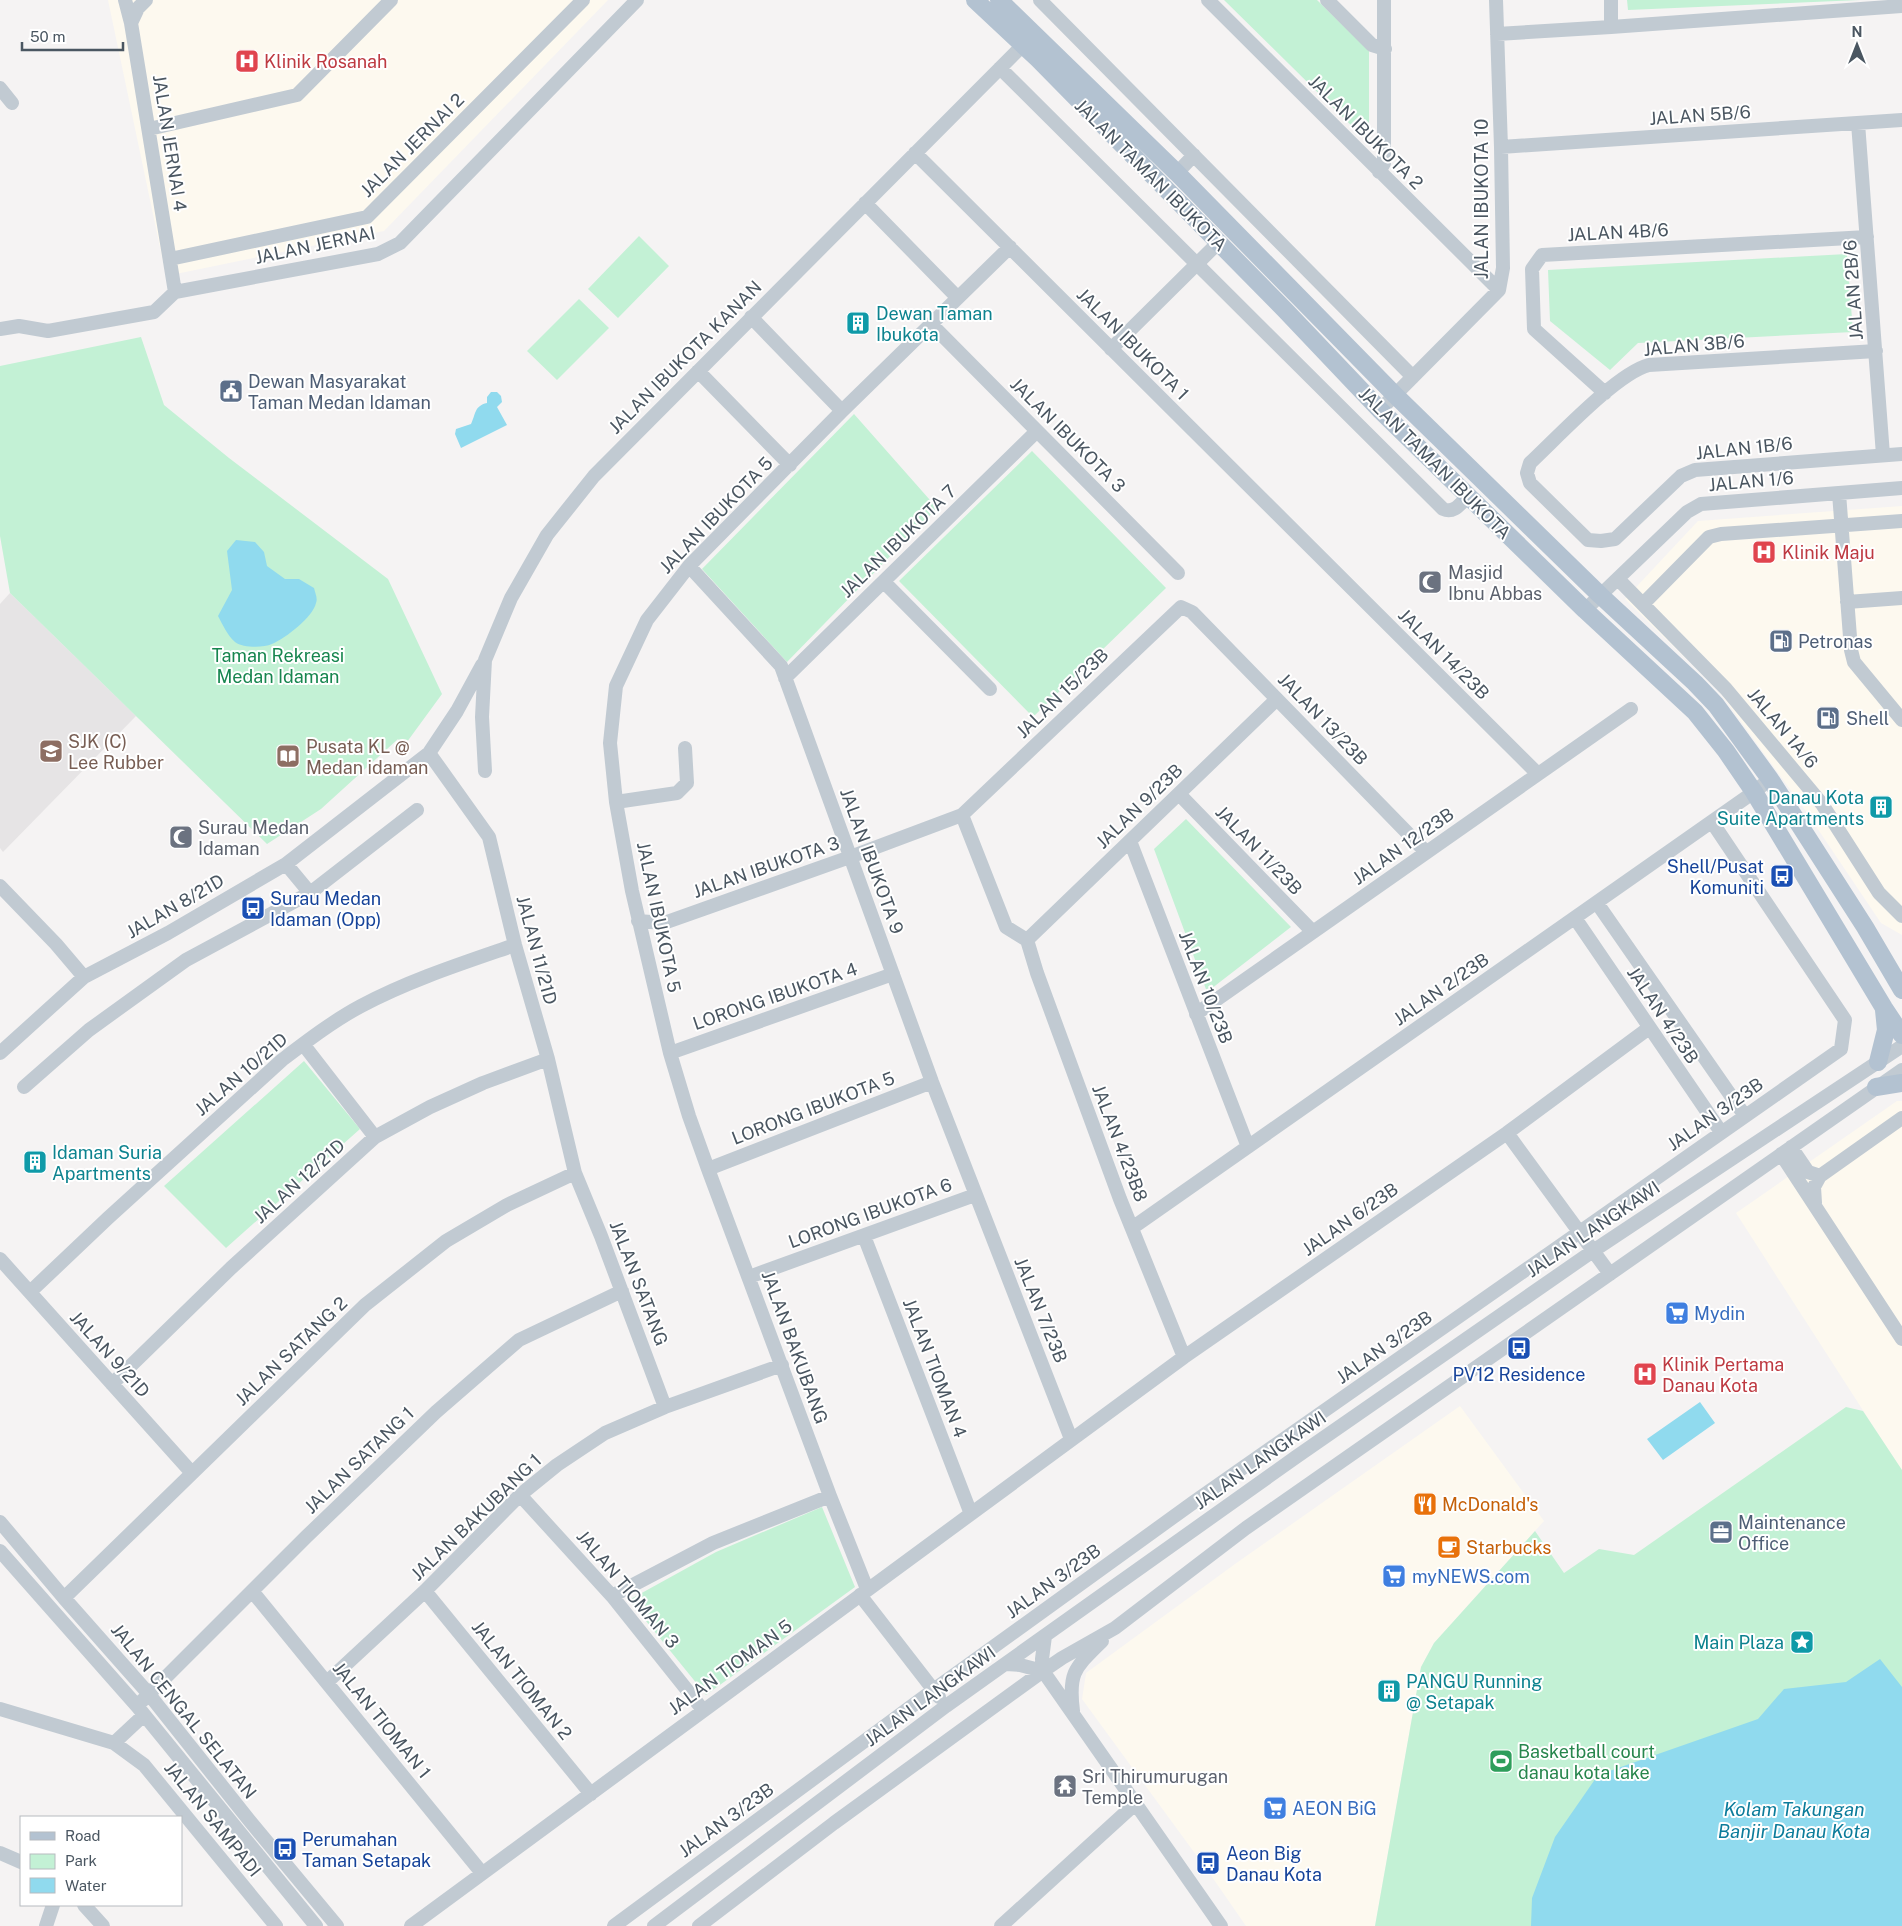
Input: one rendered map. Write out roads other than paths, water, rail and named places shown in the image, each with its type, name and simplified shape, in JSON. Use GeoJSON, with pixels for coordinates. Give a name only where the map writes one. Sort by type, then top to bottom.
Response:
{"type":"FeatureCollection","features":[{"type":"Feature","properties":{"kind":"main road","name":"JALAN TAMAN IBUKOTA"},"geometry":{"type":"LineString","coordinates":[[975,0],[1028,40],[1178,173],[1395,395],[1600,595],[1695,682],[1716,705],[1770,779],[1860,920],[1902,990]]}},
{"type":"Feature","properties":{"kind":"main road","name":"JALAN TAMAN IBUKOTA"},"geometry":{"type":"LineString","coordinates":[[1000,0],[1028,40],[1218,243],[1380,410],[1585,610],[1695,712],[1726,751],[1754,792],[1884,1008],[1902,1034]]}},
{"type":"Feature","properties":{"kind":"main road"},"geometry":{"type":"LineString","coordinates":[[1878,1062],[1886,1030],[1884,1008]]}},
{"type":"Feature","properties":{"kind":"main road"},"geometry":{"type":"LineString","coordinates":[[1876,1087],[1902,1083]]}},
{"type":"Feature","properties":{"kind":"street","name":"JALAN JERNAI 4"},"geometry":{"type":"LineString","coordinates":[[125,0],[131,22],[175,292]]}},
{"type":"Feature","properties":{"kind":"street"},"geometry":{"type":"LineString","coordinates":[[131,22],[138,8],[146,0]]}},
{"type":"Feature","properties":{"kind":"street"},"geometry":{"type":"LineString","coordinates":[[148,129],[298,95],[391,0]]}},
{"type":"Feature","properties":{"kind":"street","name":"JALAN JERNAI 2"},"geometry":{"type":"LineString","coordinates":[[170,259],[367,217],[583,0]]}},
{"type":"Feature","properties":{"kind":"street","name":"JALAN JERNAI"},"geometry":{"type":"LineString","coordinates":[[175,292],[378,254],[400,243],[637,0]]}},
{"type":"Feature","properties":{"kind":"street"},"geometry":{"type":"LineString","coordinates":[[1040,0],[1413,377]]}},
{"type":"Feature","properties":{"kind":"street","name":"JALAN IBUKOTA 2"},"geometry":{"type":"LineString","coordinates":[[1208,0],[1498,290]]}},
{"type":"Feature","properties":{"kind":"street"},"geometry":{"type":"LineString","coordinates":[[1327,0],[1372,44],[1385,49]]}},
{"type":"Feature","properties":{"kind":"street"},"geometry":{"type":"LineString","coordinates":[[1379,172],[1384,163],[1384,0]]}},
{"type":"Feature","properties":{"kind":"street","name":"JALAN IBUKOTA 10"},"geometry":{"type":"LineString","coordinates":[[1380,410],[1498,290],[1503,268],[1496,0]]}},
{"type":"Feature","properties":{"kind":"street"},"geometry":{"type":"LineString","coordinates":[[1611,0],[1611,27]]}},
{"type":"Feature","properties":{"kind":"street"},"geometry":{"type":"LineString","coordinates":[[1496,34],[1902,6]]}},
{"type":"Feature","properties":{"kind":"street","name":"JALAN IBUKOTA KANAN"},"geometry":{"type":"LineString","coordinates":[[485,771],[482,717],[484,660],[511,598],[547,535],[594,476],[750,317],[1028,40]]}},
{"type":"Feature","properties":{"kind":"street"},"geometry":{"type":"LineString","coordinates":[[1000,68],[1443,509],[1449,512],[1453,510],[1468,496]]}},
{"type":"Feature","properties":{"kind":"street"},"geometry":{"type":"LineString","coordinates":[[0,88],[12,103]]}},
{"type":"Feature","properties":{"kind":"street","name":"JALAN 5B/6"},"geometry":{"type":"LineString","coordinates":[[1501,147],[1902,120]]}},
{"type":"Feature","properties":{"kind":"street","name":"JALAN 2B/6"},"geometry":{"type":"LineString","coordinates":[[1858,123],[1883,455]]}},
{"type":"Feature","properties":{"kind":"street","name":"JALAN IBUKOTA 1"},"geometry":{"type":"LineString","coordinates":[[915,153],[1325,561]]}},
{"type":"Feature","properties":{"kind":"street"},"geometry":{"type":"LineString","coordinates":[[1178,173],[1194,155]]}},
{"type":"Feature","properties":{"kind":"street"},"geometry":{"type":"LineString","coordinates":[[865,203],[957,297]]}},
{"type":"Feature","properties":{"kind":"street","name":"JALAN 4B/6"},"geometry":{"type":"LineString","coordinates":[[1605,393],[1534,329],[1532,270],[1542,255],[1868,237]]}},
{"type":"Feature","properties":{"kind":"street"},"geometry":{"type":"LineString","coordinates":[[1111,349],[1218,243]]}},
{"type":"Feature","properties":{"kind":"street","name":"JALAN IBUKOTA 5"},"geometry":{"type":"LineString","coordinates":[[689,1116],[670,1053],[638,921],[616,802],[610,743],[616,686],[647,620],[689,566],[957,297],[1010,248]]}},
{"type":"Feature","properties":{"kind":"street"},"geometry":{"type":"LineString","coordinates":[[0,329],[18,326],[48,331],[154,312],[175,292]]}},
{"type":"Feature","properties":{"kind":"street"},"geometry":{"type":"LineString","coordinates":[[750,317],[842,411]]}},
{"type":"Feature","properties":{"kind":"street","name":"JALAN IBUKOTA 3"},"geometry":{"type":"LineString","coordinates":[[931,324],[1178,573]]}},
{"type":"Feature","properties":{"kind":"street","name":"JALAN 3B/6"},"geometry":{"type":"LineString","coordinates":[[1564,518],[1530,483],[1527,473],[1530,462],[1605,393],[1640,367],[1876,351]]}},
{"type":"Feature","properties":{"kind":"street"},"geometry":{"type":"LineString","coordinates":[[698,371],[790,465]]}},
{"type":"Feature","properties":{"kind":"street","name":"JALAN IBUKOTA 7"},"geometry":{"type":"LineString","coordinates":[[785,678],[1037,431]]}},
{"type":"Feature","properties":{"kind":"street","name":"JALAN 1B/6"},"geometry":{"type":"LineString","coordinates":[[1564,518],[1588,540],[1602,541],[1615,539],[1681,476],[1695,470],[1902,454]]}},
{"type":"Feature","properties":{"kind":"street","name":"JALAN 1/6"},"geometry":{"type":"LineString","coordinates":[[1585,610],[1686,512],[1701,504],[1902,488]]}},
{"type":"Feature","properties":{"kind":"street"},"geometry":{"type":"LineString","coordinates":[[1839,493],[1850,650],[1854,662],[1902,720]]}},
{"type":"Feature","properties":{"kind":"street"},"geometry":{"type":"LineString","coordinates":[[1642,604],[1709,537],[1721,534],[1902,522]]}},
{"type":"Feature","properties":{"kind":"street","name":"JALAN 14/23B"},"geometry":{"type":"LineString","coordinates":[[1325,561],[1538,774]]}},
{"type":"Feature","properties":{"kind":"street","name":"JALAN IBUKOTA 9"},"geometry":{"type":"LineString","coordinates":[[689,566],[780,666],[975,1195]]}},
{"type":"Feature","properties":{"kind":"street","name":"JALAN 1A/6"},"geometry":{"type":"LineString","coordinates":[[1618,579],[1726,690],[1816,797],[1879,893],[1902,916]]}},
{"type":"Feature","properties":{"kind":"street"},"geometry":{"type":"LineString","coordinates":[[884,582],[990,689]]}},
{"type":"Feature","properties":{"kind":"street"},"geometry":{"type":"LineString","coordinates":[[1847,602],[1902,598]]}},
{"type":"Feature","properties":{"kind":"street","name":"JALAN 15/23B"},"geometry":{"type":"LineString","coordinates":[[962,815],[1174,613],[1181,607],[1192,612]]}},
{"type":"Feature","properties":{"kind":"street","name":"JALAN 13/23B"},"geometry":{"type":"LineString","coordinates":[[1192,612],[1426,852]]}},
{"type":"Feature","properties":{"kind":"street","name":"JALAN 8/21D"},"geometry":{"type":"LineString","coordinates":[[0,1053],[84,977],[168,933],[289,863],[430,753],[457,711],[484,660]]}},
{"type":"Feature","properties":{"kind":"street","name":"JALAN 9/23B"},"geometry":{"type":"LineString","coordinates":[[1027,940],[1277,699]]}},
{"type":"Feature","properties":{"kind":"street","name":"JALAN 12/23B"},"geometry":{"type":"LineString","coordinates":[[1196,1014],[1631,709]]}},
{"type":"Feature","properties":{"kind":"street"},"geometry":{"type":"LineString","coordinates":[[616,802],[676,793],[687,783],[685,748]]}},
{"type":"Feature","properties":{"kind":"street","name":"JALAN 11/21D"},"geometry":{"type":"LineString","coordinates":[[430,753],[490,836],[515,945],[548,1060],[576,1173]]}},
{"type":"Feature","properties":{"kind":"street","name":"JALAN 2/23B"},"geometry":{"type":"LineString","coordinates":[[1132,1228],[1712,822],[1770,779]]}},
{"type":"Feature","properties":{"kind":"street","name":"JALAN 11/23B"},"geometry":{"type":"LineString","coordinates":[[1179,794],[1313,932]]}},
{"type":"Feature","properties":{"kind":"street"},"geometry":{"type":"LineString","coordinates":[[24,1087],[89,1030],[186,960],[312,891],[417,810]]}},
{"type":"Feature","properties":{"kind":"street"},"geometry":{"type":"LineString","coordinates":[[962,815],[1006,926],[1027,940]]}},
{"type":"Feature","properties":{"kind":"street","name":"JALAN IBUKOTA 3"},"geometry":{"type":"LineString","coordinates":[[638,921],[664,923],[962,815]]}},
{"type":"Feature","properties":{"kind":"street","name":"JALAN 3/23B"},"geometry":{"type":"LineString","coordinates":[[614,1926],[935,1689],[1194,1502],[1841,1049],[1845,1020],[1712,822]]}},
{"type":"Feature","properties":{"kind":"street","name":"JALAN 10/23B"},"geometry":{"type":"LineString","coordinates":[[1130,841],[1248,1147]]}},
{"type":"Feature","properties":{"kind":"street"},"geometry":{"type":"LineString","coordinates":[[289,863],[312,891]]}},
{"type":"Feature","properties":{"kind":"street"},"geometry":{"type":"LineString","coordinates":[[0,886],[84,977]]}},
{"type":"Feature","properties":{"kind":"street","name":"JALAN 4/23B"},"geometry":{"type":"LineString","coordinates":[[1597,902],[1745,1116]]}},
{"type":"Feature","properties":{"kind":"street","name":"JALAN 4/23B"},"geometry":{"type":"LineString","coordinates":[[1575,918],[1722,1132]]}},
{"type":"Feature","properties":{"kind":"street","name":"JALAN 4/23B8"},"geometry":{"type":"LineString","coordinates":[[1027,940],[1037,974],[1132,1228],[1184,1357]]}},
{"type":"Feature","properties":{"kind":"street","name":"JALAN 10/21D"},"geometry":{"type":"LineString","coordinates":[[30,1292],[108,1218],[282,1060],[303,1044],[361,1006],[433,973],[515,945]]}},
{"type":"Feature","properties":{"kind":"street","name":"LORONG IBUKOTA 4"},"geometry":{"type":"LineString","coordinates":[[670,1053],[893,974]]}},
{"type":"Feature","properties":{"kind":"street","name":"JALAN 6/23B"},"geometry":{"type":"LineString","coordinates":[[1071,1439],[1184,1357],[1507,1133],[1649,1028]]}},
{"type":"Feature","properties":{"kind":"street"},"geometry":{"type":"LineString","coordinates":[[303,1044],[375,1137]]}},
{"type":"Feature","properties":{"kind":"street","name":"JALAN LANGKAWI"},"geometry":{"type":"LineString","coordinates":[[654,1926],[946,1706],[1296,1458],[1593,1251],[1902,1046]]}},
{"type":"Feature","properties":{"kind":"street","name":"JALAN 12/21D"},"geometry":{"type":"LineString","coordinates":[[112,1384],[231,1268],[375,1137],[430,1107],[483,1083],[548,1060]]}},
{"type":"Feature","properties":{"kind":"street"},"geometry":{"type":"LineString","coordinates":[[1074,1714],[1071,1683],[1078,1665],[1115,1628],[1246,1528],[1902,1070]]}},
{"type":"Feature","properties":{"kind":"street","name":"LORONG IBUKOTA 5"},"geometry":{"type":"LineString","coordinates":[[708,1168],[932,1082]]}},
{"type":"Feature","properties":{"kind":"street","name":"JALAN BAKUBANG"},"geometry":{"type":"LineString","coordinates":[[689,1116],[864,1592],[946,1706]]}},
{"type":"Feature","properties":{"kind":"street"},"geometry":{"type":"LineString","coordinates":[[1815,1204],[1814,1187],[1820,1176],[1902,1118]]}},
{"type":"Feature","properties":{"kind":"street"},"geometry":{"type":"LineString","coordinates":[[1507,1133],[1610,1274]]}},
{"type":"Feature","properties":{"kind":"street"},"geometry":{"type":"LineString","coordinates":[[1786,1150],[1808,1172],[1820,1176]]}},
{"type":"Feature","properties":{"kind":"street"},"geometry":{"type":"LineString","coordinates":[[1786,1150],[1815,1204],[1902,1339]]}},
{"type":"Feature","properties":{"kind":"street","name":"JALAN SATANG"},"geometry":{"type":"LineString","coordinates":[[576,1173],[666,1406]]}},
{"type":"Feature","properties":{"kind":"street","name":"JALAN SATANG 2"},"geometry":{"type":"LineString","coordinates":[[64,1598],[365,1305],[438,1247],[507,1205],[576,1173]]}},
{"type":"Feature","properties":{"kind":"street","name":"LORONG IBUKOTA 6"},"geometry":{"type":"LineString","coordinates":[[749,1277],[975,1195]]}},
{"type":"Feature","properties":{"kind":"street","name":"JALAN 7/23B"},"geometry":{"type":"LineString","coordinates":[[975,1195],[1071,1439]]}},
{"type":"Feature","properties":{"kind":"street","name":"JALAN TIOMAN 4"},"geometry":{"type":"LineString","coordinates":[[864,1236],[971,1514]]}},
{"type":"Feature","properties":{"kind":"street","name":"JALAN 9/21D"},"geometry":{"type":"LineString","coordinates":[[0,1259],[192,1473]]}},
{"type":"Feature","properties":{"kind":"street","name":"JALAN SATANG 1"},"geometry":{"type":"LineString","coordinates":[[140,1710],[148,1693],[436,1412],[519,1340],[622,1291]]}},
{"type":"Feature","properties":{"kind":"street","name":"JALAN BAKUBANG 1"},"geometry":{"type":"LineString","coordinates":[[327,1682],[425,1591],[520,1495],[557,1465],[606,1433],[666,1406],[782,1365]]}},
{"type":"Feature","properties":{"kind":"street","name":"JALAN TIOMAN 5"},"geometry":{"type":"LineString","coordinates":[[411,1926],[1071,1439]]}},
{"type":"Feature","properties":{"kind":"street","name":"JALAN TIOMAN 3"},"geometry":{"type":"LineString","coordinates":[[520,1495],[612,1596],[703,1710]]}},
{"type":"Feature","properties":{"kind":"street"},"geometry":{"type":"LineString","coordinates":[[612,1596],[713,1543],[830,1496]]}},
{"type":"Feature","properties":{"kind":"street","name":"JALAN CENGAL SELATAN"},"geometry":{"type":"LineString","coordinates":[[0,1522],[148,1693],[249,1820],[337,1926]]}},
{"type":"Feature","properties":{"kind":"street","name":"JALAN CENGAL SELATAN"},"geometry":{"type":"LineString","coordinates":[[0,1552],[140,1710],[316,1926]]}},
{"type":"Feature","properties":{"kind":"street","name":"JALAN TIOMAN 1"},"geometry":{"type":"LineString","coordinates":[[252,1591],[482,1873]]}},
{"type":"Feature","properties":{"kind":"street","name":"JALAN TIOMAN 2"},"geometry":{"type":"LineString","coordinates":[[425,1591],[591,1794]]}},
{"type":"Feature","properties":{"kind":"street"},"geometry":{"type":"LineString","coordinates":[[699,1926],[834,1823],[1043,1671],[1115,1628]]}},
{"type":"Feature","properties":{"kind":"street"},"geometry":{"type":"LineString","coordinates":[[1046,1636],[1042,1648],[1043,1671],[1221,1926]]}},
{"type":"Feature","properties":{"kind":"street"},"geometry":{"type":"LineString","coordinates":[[1006,1664],[1020,1665],[1043,1671]]}},
{"type":"Feature","properties":{"kind":"street","name":"JALAN SAMPADI"},"geometry":{"type":"LineString","coordinates":[[0,1709],[114,1743],[144,1766],[276,1926]]}},
{"type":"Feature","properties":{"kind":"street"},"geometry":{"type":"LineString","coordinates":[[114,1743],[140,1710]]}},
{"type":"Feature","properties":{"kind":"street"},"geometry":{"type":"LineString","coordinates":[[1001,1926],[1135,1804]]}},
{"type":"Feature","properties":{"kind":"street"},"geometry":{"type":"LineString","coordinates":[[0,1853],[20,1862]]}},
{"type":"Feature","properties":{"kind":"street"},"geometry":{"type":"LineString","coordinates":[[46,1926],[53,1906]]}},
{"type":"Feature","properties":{"kind":"street"},"geometry":{"type":"LineString","coordinates":[[85,1906],[103,1926]]}},
{"type":"Feature","properties":{"kind":"water"},"geometry":{"type":"Polygon","coordinates":[[[491,392],[497,392],[501,396],[502,402],[497,407],[507,425],[461,448],[455,434],[456,429],[471,424],[476,411],[480,406],[487,403],[487,397],[491,392]]]}},
{"type":"Feature","properties":{"kind":"water"},"geometry":{"type":"Polygon","coordinates":[[[236,540],[255,542],[264,552],[267,566],[285,579],[299,579],[314,588],[317,597],[314,609],[304,621],[278,641],[268,645],[258,647],[235,642],[227,633],[218,616],[232,590],[227,551],[236,540]]]}},
{"type":"Feature","properties":{"kind":"water"},"geometry":{"type":"Polygon","coordinates":[[[1700,1402],[1715,1423],[1663,1460],[1647,1439],[1700,1402]]]}},
{"type":"Feature","properties":{"kind":"water","name":"Kolam Takungan Banjir Danau Kota"},"geometry":{"type":"Polygon","coordinates":[[[1880,1659],[1902,1687],[1902,1926],[1531,1926],[1532,1898],[1555,1837],[1598,1775],[1758,1719],[1784,1689],[1846,1682],[1880,1659]]]}},
{"type":"Feature","properties":{"kind":"place","name":"Klinik Rosanah"},"geometry":{"type":"Point","coordinates":[247,61]}},
{"type":"Feature","properties":{"kind":"place","name":"Dewan Taman Ibukota"},"geometry":{"type":"Point","coordinates":[858,323]}},
{"type":"Feature","properties":{"kind":"place","name":"Dewan Masyarakat Taman Medan Idaman"},"geometry":{"type":"Point","coordinates":[231,391]}},
{"type":"Feature","properties":{"kind":"place","name":"Klinik Maju"},"geometry":{"type":"Point","coordinates":[1764,552]}},
{"type":"Feature","properties":{"kind":"place","name":"Masjid Ibnu Abbas"},"geometry":{"type":"Point","coordinates":[1430,582]}},
{"type":"Feature","properties":{"kind":"place","name":"Petronas"},"geometry":{"type":"Point","coordinates":[1781,641]}},
{"type":"Feature","properties":{"kind":"place","name":"Shell"},"geometry":{"type":"Point","coordinates":[1828,718]}},
{"type":"Feature","properties":{"kind":"place","name":"SJK (C) Lee Rubber"},"geometry":{"type":"Point","coordinates":[51,751]}},
{"type":"Feature","properties":{"kind":"place","name":"Pusata KL @ Medan idaman"},"geometry":{"type":"Point","coordinates":[288,756]}},
{"type":"Feature","properties":{"kind":"place","name":"Danau Kota Suite Apartments"},"geometry":{"type":"Point","coordinates":[1881,807]}},
{"type":"Feature","properties":{"kind":"place","name":"Surau Medan Idaman"},"geometry":{"type":"Point","coordinates":[181,837]}},
{"type":"Feature","properties":{"kind":"place","name":"Shell/Pusat Komuniti"},"geometry":{"type":"Point","coordinates":[1782,876]}},
{"type":"Feature","properties":{"kind":"place","name":"Surau Medan Idaman (Opp)"},"geometry":{"type":"Point","coordinates":[253,908]}},
{"type":"Feature","properties":{"kind":"place","name":"Idaman Suria Apartments"},"geometry":{"type":"Point","coordinates":[35,1162]}},
{"type":"Feature","properties":{"kind":"place","name":"Mydin"},"geometry":{"type":"Point","coordinates":[1677,1313]}},
{"type":"Feature","properties":{"kind":"place","name":"PV12 Residence"},"geometry":{"type":"Point","coordinates":[1519,1348]}},
{"type":"Feature","properties":{"kind":"place","name":"Klinik Pertama Danau Kota"},"geometry":{"type":"Point","coordinates":[1645,1374]}},
{"type":"Feature","properties":{"kind":"place","name":"McDonald's"},"geometry":{"type":"Point","coordinates":[1425,1504]}},
{"type":"Feature","properties":{"kind":"place","name":"Maintenance Office"},"geometry":{"type":"Point","coordinates":[1721,1532]}},
{"type":"Feature","properties":{"kind":"place","name":"Starbucks"},"geometry":{"type":"Point","coordinates":[1449,1547]}},
{"type":"Feature","properties":{"kind":"place","name":"myNEWS.com"},"geometry":{"type":"Point","coordinates":[1394,1576]}},
{"type":"Feature","properties":{"kind":"place","name":"Main Plaza"},"geometry":{"type":"Point","coordinates":[1802,1642]}},
{"type":"Feature","properties":{"kind":"place","name":"PANGU Running @ Setapak"},"geometry":{"type":"Point","coordinates":[1389,1691]}},
{"type":"Feature","properties":{"kind":"place","name":"Basketball court danau kota lake"},"geometry":{"type":"Point","coordinates":[1501,1761]}},
{"type":"Feature","properties":{"kind":"place","name":"Sri Thirumurugan Temple"},"geometry":{"type":"Point","coordinates":[1065,1786]}},
{"type":"Feature","properties":{"kind":"place","name":"AEON BiG"},"geometry":{"type":"Point","coordinates":[1275,1808]}},
{"type":"Feature","properties":{"kind":"place","name":"Perumahan Taman Setapak"},"geometry":{"type":"Point","coordinates":[285,1849]}},
{"type":"Feature","properties":{"kind":"place","name":"Aeon Big Danau Kota"},"geometry":{"type":"Point","coordinates":[1208,1863]}},
{"type":"Feature","properties":{"kind":"park label","name":"Taman Rekreasi Medan Idaman"},"geometry":{"type":"Point","coordinates":[278,665]}}]}
